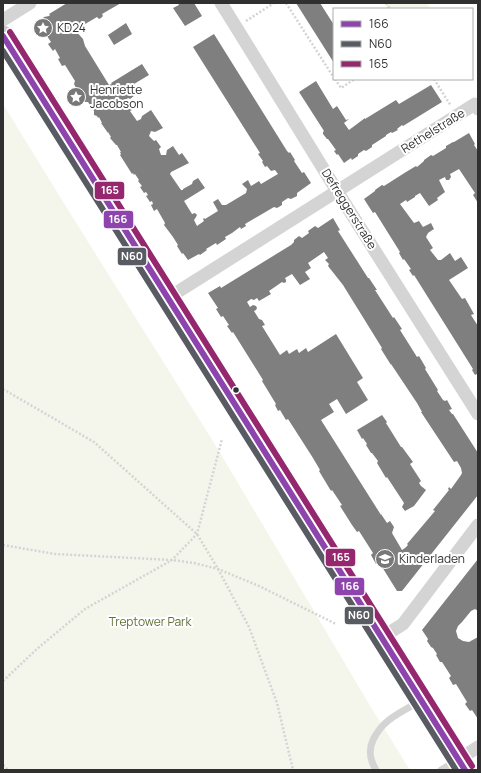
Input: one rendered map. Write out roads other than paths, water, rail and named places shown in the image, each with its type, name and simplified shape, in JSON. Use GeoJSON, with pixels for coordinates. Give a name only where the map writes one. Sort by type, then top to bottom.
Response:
{"type":"FeatureCollection","features":[{"type":"Feature","properties":{"kind":"main road"},"geometry":{"type":"LineString","coordinates":[[3,36],[421,700],[454,767]]}},
{"type":"Feature","properties":{"kind":"street"},"geometry":{"type":"LineString","coordinates":[[3,20],[30,3]]}},
{"type":"Feature","properties":{"kind":"street","name":"Defreggerstraße"},"geometry":{"type":"LineString","coordinates":[[221,3],[337,191],[478,414]]}},
{"type":"Feature","properties":{"kind":"street","name":"Rethelstraße"},"geometry":{"type":"LineString","coordinates":[[168,298],[457,115],[476,106]]}},
{"type":"Feature","properties":{"kind":"street"},"geometry":{"type":"LineString","coordinates":[[381,638],[403,624],[478,525]]}},
{"type":"Feature","properties":{"kind":"street"},"geometry":{"type":"LineString","coordinates":[[454,767],[478,747]]}},
{"type":"Feature","properties":{"kind":"lane"},"geometry":{"type":"LineString","coordinates":[[376,770],[371,761],[370,753],[372,743],[378,731],[393,717],[421,700]]}},
{"type":"Feature","properties":{"kind":"place","name":"KD24"},"geometry":{"type":"Point","coordinates":[43,28]}},
{"type":"Feature","properties":{"kind":"place","name":"Henriette Jacobson"},"geometry":{"type":"Point","coordinates":[76,97]}},
{"type":"Feature","properties":{"kind":"place","name":"Kinderladen"},"geometry":{"type":"Point","coordinates":[385,559]}},
{"type":"Feature","properties":{"kind":"park label","name":"Treptower Park"},"geometry":{"type":"Point","coordinates":[150,622]}}]}
